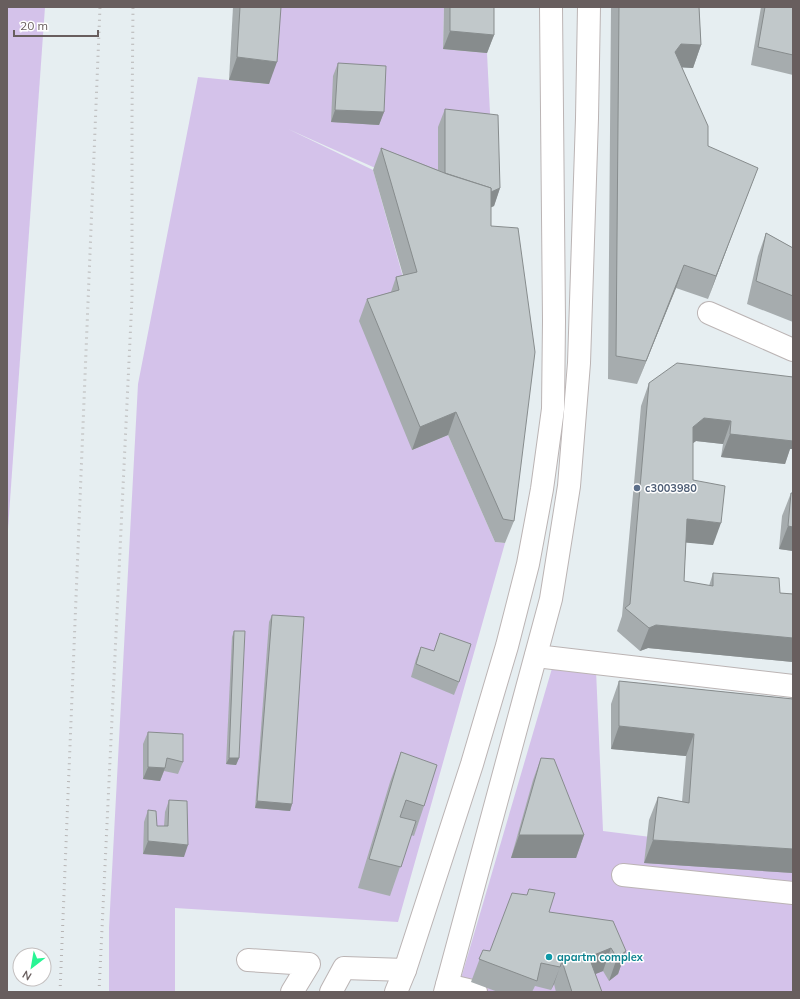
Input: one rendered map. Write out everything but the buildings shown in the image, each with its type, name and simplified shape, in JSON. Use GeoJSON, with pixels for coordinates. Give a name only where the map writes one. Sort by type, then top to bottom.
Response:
{"type":"FeatureCollection","features":[{"type":"Feature","properties":{"kind":"street"},"geometry":{"type":"LineString","coordinates":[[396,992],[405,970],[472,764],[507,646],[528,564],[542,489],[553,409],[554,314],[551,7]]}},
{"type":"Feature","properties":{"kind":"street"},"geometry":{"type":"LineString","coordinates":[[476,992],[446,988],[551,599],[569,486],[579,363],[589,7]]}},
{"type":"Feature","properties":{"kind":"street"},"geometry":{"type":"LineString","coordinates":[[709,313],[793,350]]}},
{"type":"Feature","properties":{"kind":"street"},"geometry":{"type":"LineString","coordinates":[[536,656],[793,686]]}},
{"type":"Feature","properties":{"kind":"street"},"geometry":{"type":"LineString","coordinates":[[624,875],[793,892]]}},
{"type":"Feature","properties":{"kind":"street"},"geometry":{"type":"LineString","coordinates":[[248,960],[344,968],[405,970]]}},
{"type":"Feature","properties":{"kind":"street"},"geometry":{"type":"LineString","coordinates":[[292,992],[309,964]]}},
{"type":"Feature","properties":{"kind":"street"},"geometry":{"type":"LineString","coordinates":[[331,992],[344,968]]}},
{"type":"Feature","properties":{"kind":"shaded area"},"geometry":{"type":"Polygon","coordinates":[[[7,7],[45,7],[7,543],[7,7]]]}},
{"type":"Feature","properties":{"kind":"shaded area"},"geometry":{"type":"Polygon","coordinates":[[[274,7],[444,7],[443,49],[487,53],[491,133],[438,196],[288,129],[373,170],[408,295],[412,450],[448,435],[495,542],[505,543],[398,922],[175,908],[175,992],[109,992],[109,928],[138,384],[198,77],[268,84],[274,7]]]}},
{"type":"Feature","properties":{"kind":"shaded area"},"geometry":{"type":"Polygon","coordinates":[[[553,665],[596,670],[603,831],[793,855],[793,992],[457,992],[553,665]]]}},
{"type":"Feature","properties":{"kind":"railway"},"geometry":{"type":"LineString","coordinates":[[60,992],[100,7]]}},
{"type":"Feature","properties":{"kind":"railway"},"geometry":{"type":"LineString","coordinates":[[99,992],[132,298],[133,7]]}},
{"type":"Feature","properties":{"kind":"place","name":"c3003980"},"geometry":{"type":"Point","coordinates":[637,488]}},
{"type":"Feature","properties":{"kind":"place","name":"apartm complex"},"geometry":{"type":"Point","coordinates":[549,957]}}]}
